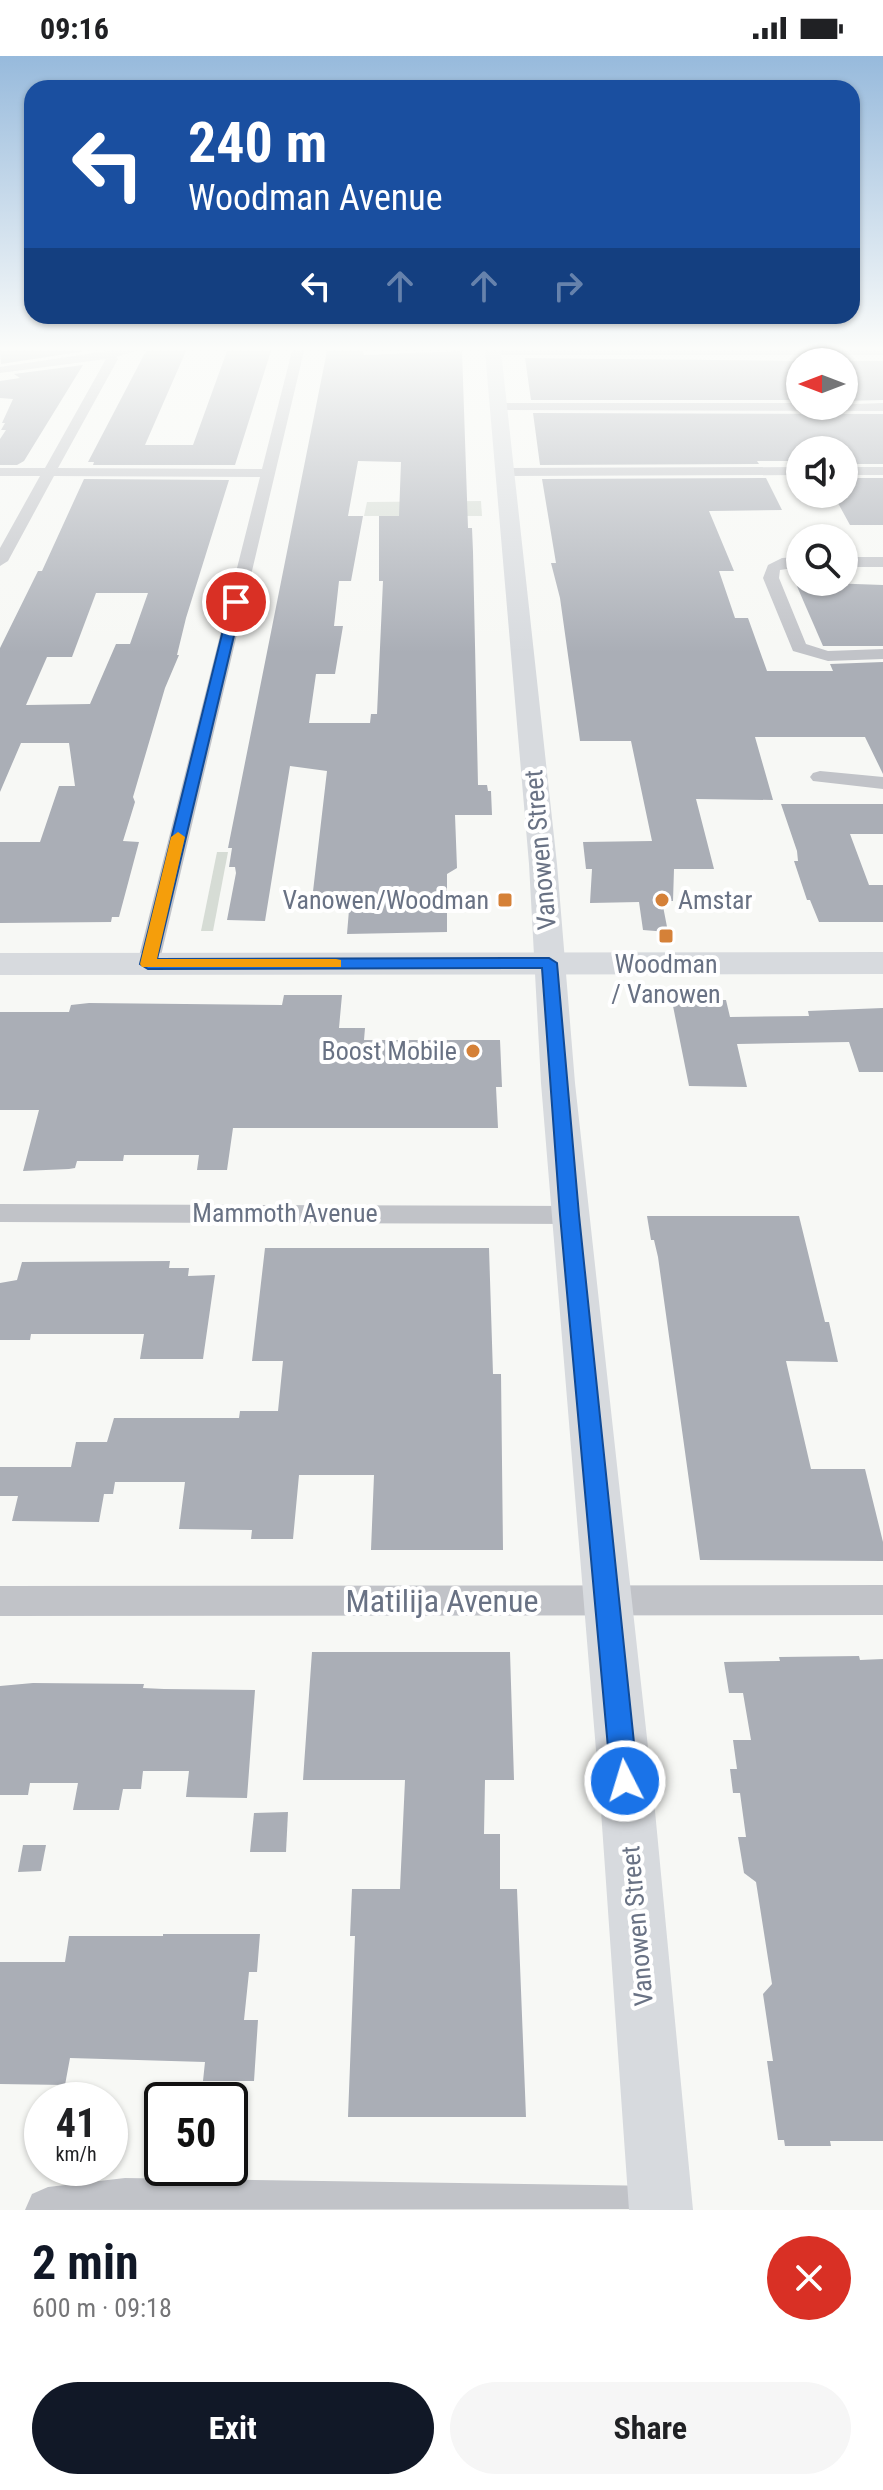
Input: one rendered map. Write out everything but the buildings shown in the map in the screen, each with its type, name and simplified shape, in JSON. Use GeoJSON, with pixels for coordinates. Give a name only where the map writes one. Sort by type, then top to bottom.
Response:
{"type":"FeatureCollection","features":[{"type":"Feature","properties":{"kind":"main road","name":"Vanowen Street"},"geometry":{"type":"LineString","coordinates":[[502,452],[542,853],[570,1215],[661,2210]]}},
{"type":"Feature","properties":{"kind":"main road"},"geometry":{"type":"LineString","coordinates":[[0,964],[883,963]]}},
{"type":"Feature","properties":{"kind":"street"},"geometry":{"type":"LineString","coordinates":[[0,561],[61,452]]}},
{"type":"Feature","properties":{"kind":"street"},"geometry":{"type":"LineString","coordinates":[[148,964],[273,452]]}},
{"type":"Feature","properties":{"kind":"street"},"geometry":{"type":"LineString","coordinates":[[504,472],[786,471]]}},
{"type":"Feature","properties":{"kind":"street"},"geometry":{"type":"LineString","coordinates":[[858,471],[883,471]]}},
{"type":"Feature","properties":{"kind":"street"},"geometry":{"type":"LineString","coordinates":[[0,472],[268,473]]}},
{"type":"Feature","properties":{"kind":"street"},"geometry":{"type":"LineString","coordinates":[[858,562],[883,562]]}},
{"type":"Feature","properties":{"kind":"street"},"geometry":{"type":"LineString","coordinates":[[786,563],[773,568],[771,578],[799,647],[807,652],[883,654]]}},
{"type":"Feature","properties":{"kind":"street"},"geometry":{"type":"LineString","coordinates":[[820,777],[883,783]]}},
{"type":"Feature","properties":{"kind":"street","name":"Mammoth Avenue"},"geometry":{"type":"LineString","coordinates":[[0,1213],[570,1215]]}},
{"type":"Feature","properties":{"kind":"street","name":"Matilija Avenue"},"geometry":{"type":"LineString","coordinates":[[0,1601],[883,1600]]}},
{"type":"Feature","properties":{"kind":"street"},"geometry":{"type":"LineString","coordinates":[[48,2210],[125,2201],[661,2210]]}},
{"type":"Feature","properties":{"kind":"shaded area"},"geometry":{"type":"Polygon","coordinates":[[[481,501],[482,516],[364,516],[367,502],[481,501]]]}},
{"type":"Feature","properties":{"kind":"shaded area"},"geometry":{"type":"Polygon","coordinates":[[[217,852],[228,852],[213,931],[201,931],[217,852]]]}},
{"type":"Feature","properties":{"kind":"slow traffic"},"geometry":{"type":"LineString","coordinates":[[178,837],[148,964],[336,963]]}},
{"type":"Feature","properties":{"kind":"place","name":"Vanowen/Woodman"},"geometry":{"type":"Point","coordinates":[505,900]}},
{"type":"Feature","properties":{"kind":"place","name":"Amstar"},"geometry":{"type":"Point","coordinates":[662,900]}},
{"type":"Feature","properties":{"kind":"place","name":"Woodman / Vanowen"},"geometry":{"type":"Point","coordinates":[666,936]}},
{"type":"Feature","properties":{"kind":"place","name":"Boost Mobile"},"geometry":{"type":"Point","coordinates":[473,1051]}},
{"type":"Feature","properties":{"kind":"route"},"geometry":{"type":"LineString","coordinates":[[236,602],[148,964],[549,963],[587,1398],[625,1781]]}}]}
